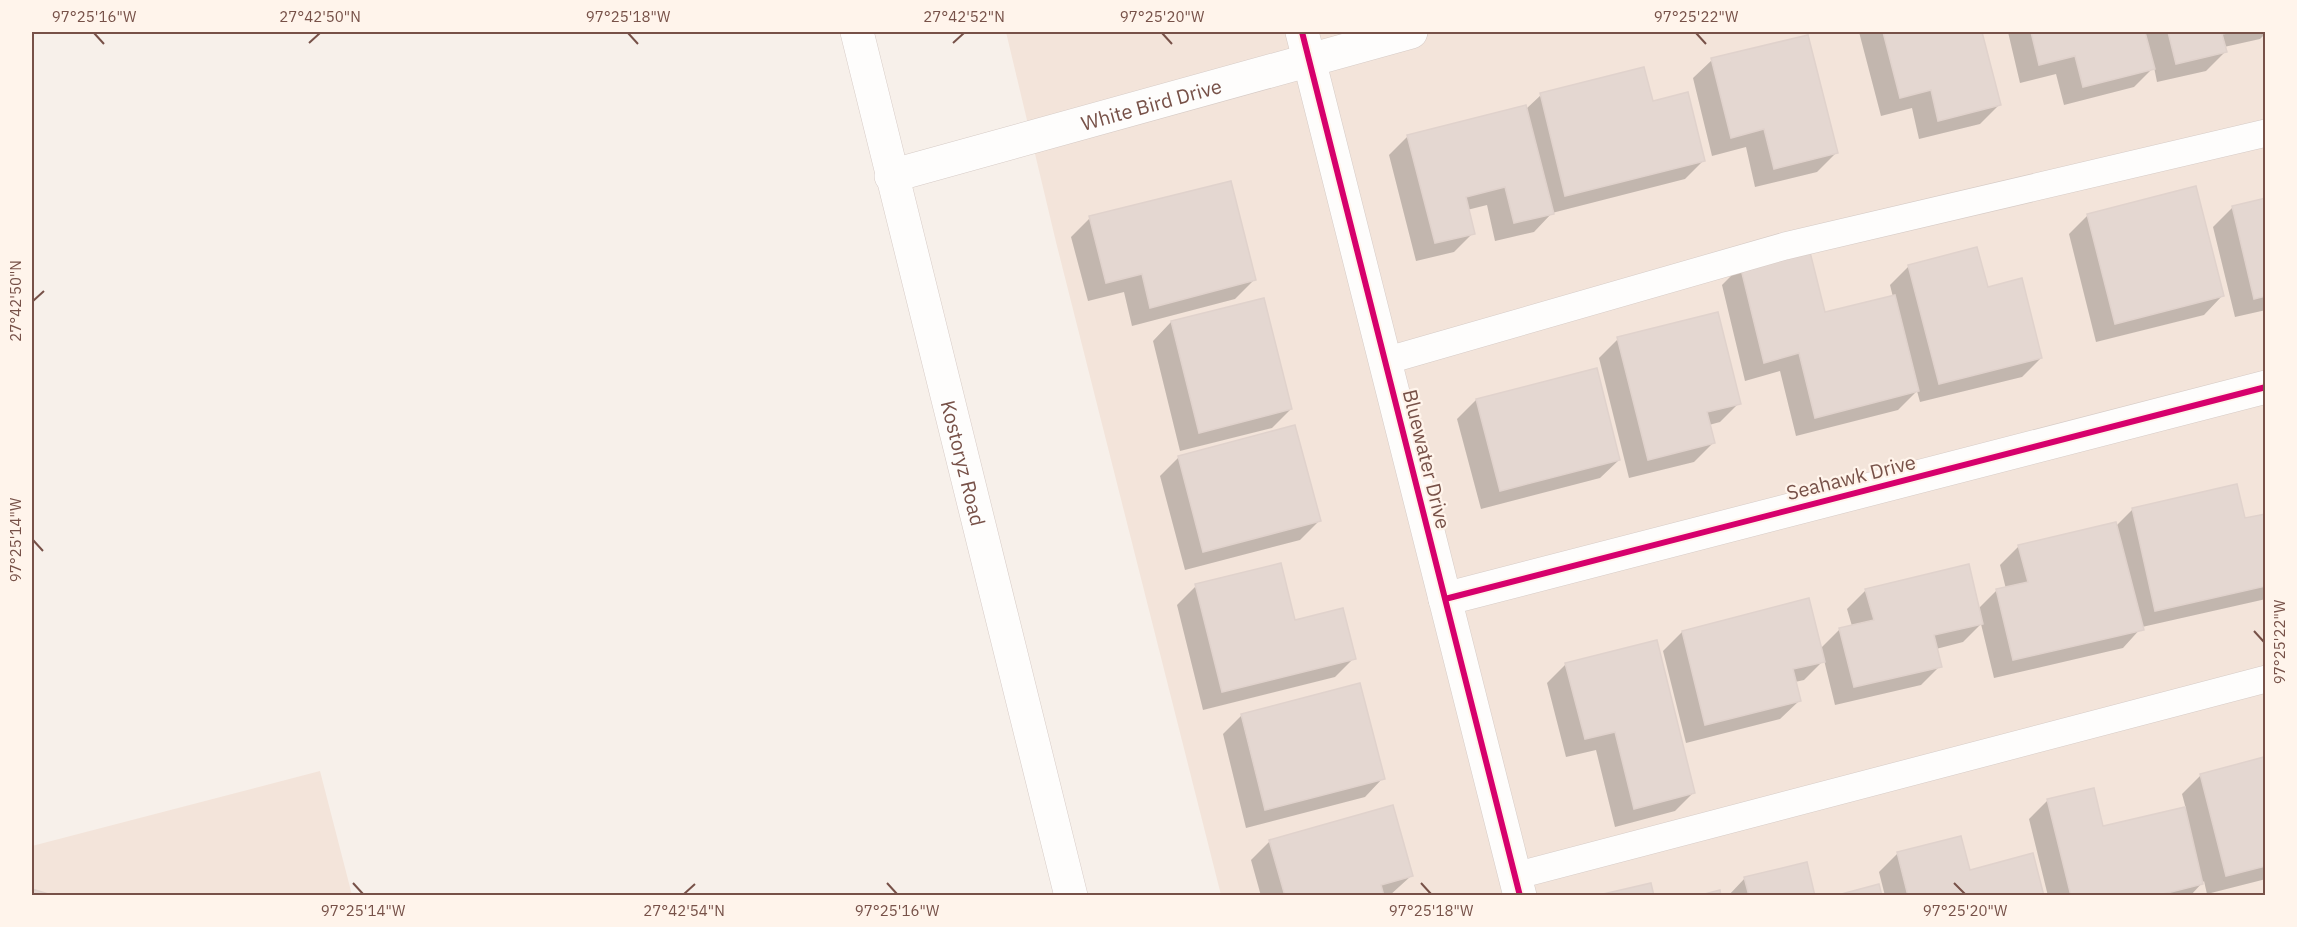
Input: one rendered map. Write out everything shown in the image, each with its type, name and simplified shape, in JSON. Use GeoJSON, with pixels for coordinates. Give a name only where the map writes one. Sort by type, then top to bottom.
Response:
{"type":"FeatureCollection","features":[{"type":"Feature","properties":{"kind":"street","name":"Kostoryz Road"},"geometry":{"type":"LineString","coordinates":[[857,32],[1071,896]]}},
{"type":"Feature","properties":{"kind":"street","name":"White Bird Drive"},"geometry":{"type":"LineString","coordinates":[[891,176],[1305,45],[1411,32]]}},
{"type":"Feature","properties":{"kind":"street","name":"Bluewater Drive"},"geometry":{"type":"LineString","coordinates":[[1305,45],[1517,886]]}},
{"type":"Feature","properties":{"kind":"street","name":"Seahawk Drive"},"geometry":{"type":"LineString","coordinates":[[1445,599],[2265,387]]}},
{"type":"Feature","properties":{"kind":"lane"},"geometry":{"type":"LineString","coordinates":[[1385,361],[1785,246],[2265,133]]}},
{"type":"Feature","properties":{"kind":"lane"},"geometry":{"type":"LineString","coordinates":[[1517,886],[2265,679]]}},
{"type":"Feature","properties":{"kind":"shaded area"},"geometry":{"type":"Polygon","coordinates":[[[1006,32],[2265,32],[2265,895],[1221,895],[1056,242],[1006,32]]]}},
{"type":"Feature","properties":{"kind":"shaded area"},"geometry":{"type":"Polygon","coordinates":[[[320,771],[352,895],[32,896],[32,846],[320,771]]]}},
{"type":"Feature","properties":{"kind":"building"},"geometry":{"type":"Polygon","coordinates":[[[1883,32],[1982,32],[2001,105],[1938,121],[1931,90],[1900,98],[1883,32]]]}},
{"type":"Feature","properties":{"kind":"building"},"geometry":{"type":"Polygon","coordinates":[[[2031,32],[2145,32],[2155,69],[2083,87],[2075,56],[2039,65],[2031,32]]]}},
{"type":"Feature","properties":{"kind":"building"},"geometry":{"type":"Polygon","coordinates":[[[2168,32],[2232,32],[2222,34],[2227,52],[2176,64],[2168,32]]]}},
{"type":"Feature","properties":{"kind":"building"},"geometry":{"type":"Polygon","coordinates":[[[1808,35],[1838,153],[1774,169],[1764,129],[1731,138],[1711,58],[1808,35]]]}},
{"type":"Feature","properties":{"kind":"building"},"geometry":{"type":"Polygon","coordinates":[[[1644,67],[1653,101],[1688,92],[1705,161],[1565,196],[1540,93],[1644,67]]]}},
{"type":"Feature","properties":{"kind":"building"},"geometry":{"type":"Polygon","coordinates":[[[1526,105],[1554,214],[1514,223],[1505,187],[1466,197],[1475,234],[1435,243],[1407,135],[1526,105]]]}},
{"type":"Feature","properties":{"kind":"building"},"geometry":{"type":"Polygon","coordinates":[[[1231,181],[1256,280],[1150,308],[1142,274],[1106,283],[1089,216],[1231,181]]]}},
{"type":"Feature","properties":{"kind":"building"},"geometry":{"type":"Polygon","coordinates":[[[2196,186],[2224,296],[2115,324],[2087,214],[2196,186]]]}},
{"type":"Feature","properties":{"kind":"building"},"geometry":{"type":"Polygon","coordinates":[[[2266,198],[2266,296],[2254,299],[2232,206],[2266,198]]]}},
{"type":"Feature","properties":{"kind":"building"},"geometry":{"type":"Polygon","coordinates":[[[1977,247],[1988,287],[2022,278],[2042,358],[1939,384],[1908,265],[1977,247]]]}},
{"type":"Feature","properties":{"kind":"building"},"geometry":{"type":"Polygon","coordinates":[[[1809,248],[1825,312],[1895,295],[1919,391],[1815,418],[1799,353],[1764,363],[1740,265],[1809,248]]]}},
{"type":"Feature","properties":{"kind":"building"},"geometry":{"type":"Polygon","coordinates":[[[1264,298],[1292,409],[1199,433],[1171,321],[1264,298]]]}},
{"type":"Feature","properties":{"kind":"building"},"geometry":{"type":"Polygon","coordinates":[[[1718,312],[1741,404],[1707,412],[1715,443],[1648,460],[1617,337],[1718,312]]]}},
{"type":"Feature","properties":{"kind":"building"},"geometry":{"type":"Polygon","coordinates":[[[1597,368],[1620,460],[1500,491],[1476,399],[1597,368]]]}},
{"type":"Feature","properties":{"kind":"building"},"geometry":{"type":"Polygon","coordinates":[[[1295,425],[1321,521],[1203,552],[1178,456],[1295,425]]]}},
{"type":"Feature","properties":{"kind":"building"},"geometry":{"type":"Polygon","coordinates":[[[2237,484],[2245,518],[2266,514],[2266,586],[2155,611],[2132,508],[2237,484]]]}},
{"type":"Feature","properties":{"kind":"building"},"geometry":{"type":"Polygon","coordinates":[[[2116,522],[2144,630],[2013,660],[1996,589],[2028,582],[2018,545],[2116,522]]]}},
{"type":"Feature","properties":{"kind":"building"},"geometry":{"type":"Polygon","coordinates":[[[1281,563],[1295,620],[1343,608],[1356,659],[1222,692],[1195,584],[1281,563]]]}},
{"type":"Feature","properties":{"kind":"building"},"geometry":{"type":"Polygon","coordinates":[[[1969,564],[1983,624],[1934,635],[1942,667],[1854,687],[1839,628],[1874,620],[1865,589],[1969,564]]]}},
{"type":"Feature","properties":{"kind":"building"},"geometry":{"type":"Polygon","coordinates":[[[1809,598],[1825,662],[1793,669],[1801,701],[1705,725],[1682,631],[1809,598]]]}},
{"type":"Feature","properties":{"kind":"building"},"geometry":{"type":"Polygon","coordinates":[[[1657,640],[1695,793],[1634,809],[1615,732],[1585,739],[1565,663],[1657,640]]]}},
{"type":"Feature","properties":{"kind":"building"},"geometry":{"type":"Polygon","coordinates":[[[1360,683],[1385,779],[1265,810],[1241,714],[1360,683]]]}},
{"type":"Feature","properties":{"kind":"building"},"geometry":{"type":"Polygon","coordinates":[[[2264,757],[2266,764],[2266,866],[2226,876],[2200,774],[2264,757]]]}},
{"type":"Feature","properties":{"kind":"building"},"geometry":{"type":"Polygon","coordinates":[[[2094,788],[2103,826],[2185,807],[2203,884],[2155,896],[2071,896],[2047,799],[2094,788]]]}},
{"type":"Feature","properties":{"kind":"building"},"geometry":{"type":"Polygon","coordinates":[[[1393,805],[1413,876],[1381,885],[1384,896],[1285,896],[1269,840],[1393,805]]]}},
{"type":"Feature","properties":{"kind":"building"},"geometry":{"type":"Polygon","coordinates":[[[1961,836],[1970,870],[2033,853],[2044,896],[1908,896],[1897,852],[1961,836]]]}},
{"type":"Feature","properties":{"kind":"building"},"geometry":{"type":"Polygon","coordinates":[[[1807,862],[1815,896],[1749,896],[1744,877],[1807,862]]]}},
{"type":"Feature","properties":{"kind":"building"},"geometry":{"type":"Polygon","coordinates":[[[1651,883],[1654,896],[1599,895],[1651,883]]]}},
{"type":"Feature","properties":{"kind":"building"},"geometry":{"type":"Polygon","coordinates":[[[1879,884],[1882,896],[1834,896],[1879,884]]]}},
{"type":"Feature","properties":{"kind":"building"},"geometry":{"type":"Polygon","coordinates":[[[32,889],[55,896],[32,896],[32,889]]]}},
{"type":"Feature","properties":{"kind":"building"},"geometry":{"type":"Polygon","coordinates":[[[1720,890],[1721,896],[1697,896],[1720,890]]]}},
{"type":"Feature","properties":{"kind":"cycle path"},"geometry":{"type":"LineString","coordinates":[[1302,32],[1520,896]]}},
{"type":"Feature","properties":{"kind":"cycle path"},"geometry":{"type":"LineString","coordinates":[[1445,599],[2266,387]]}}]}
